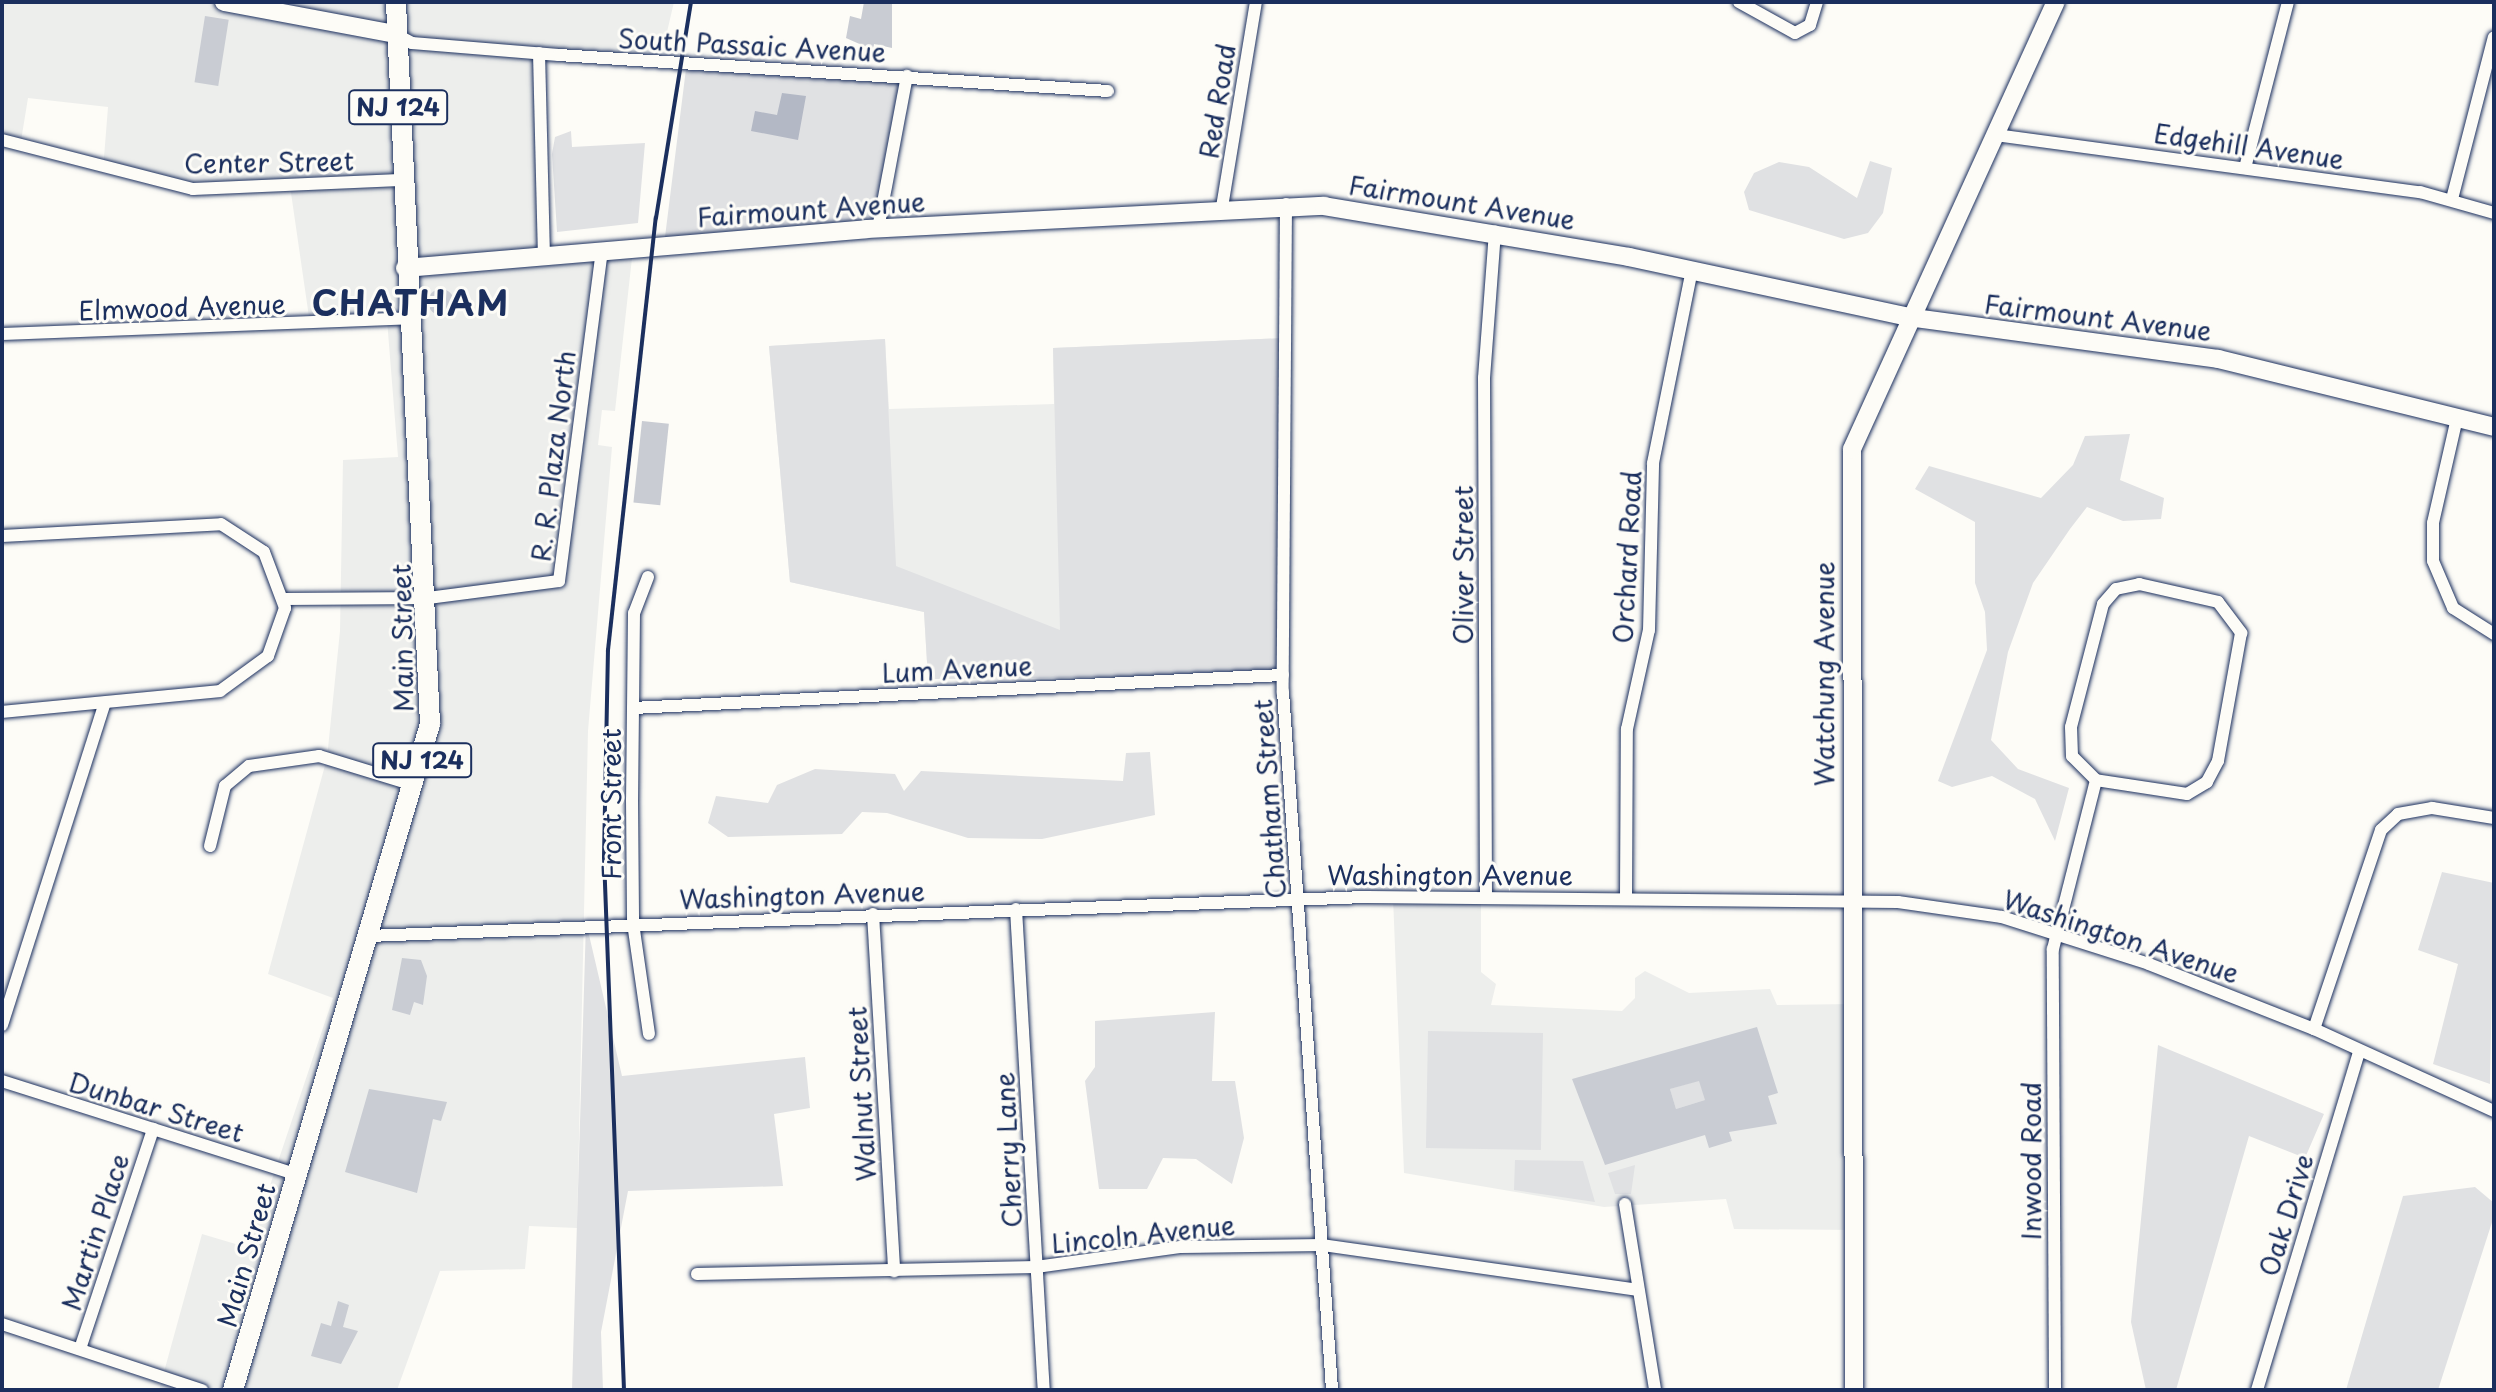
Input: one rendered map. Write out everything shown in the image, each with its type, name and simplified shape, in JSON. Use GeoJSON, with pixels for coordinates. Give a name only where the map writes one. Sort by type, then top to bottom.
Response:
{"type":"FeatureCollection","features":[{"type":"Feature","properties":{"kind":"main road"},"geometry":{"type":"LineString","coordinates":[[224,2],[395,34]]}},
{"type":"Feature","properties":{"kind":"main road","name":"Main Street"},"geometry":{"type":"LineString","coordinates":[[233,1390],[430,724],[428,598],[400,180],[396,2]]}},
{"type":"Feature","properties":{"kind":"main road","name":"Watchung Avenue"},"geometry":{"type":"LineString","coordinates":[[1854,1390],[1849,476],[1858,430],[2056,2]]}},
{"type":"Feature","properties":{"kind":"main road","name":"Fairmount Avenue"},"geometry":{"type":"LineString","coordinates":[[405,268],[878,229],[1286,204],[1495,231],[1692,269],[1908,317],[2218,359],[2494,427]]}},
{"type":"Feature","properties":{"kind":"street","name":"Red Road"},"geometry":{"type":"LineString","coordinates":[[1222,207],[1256,2]]}},
{"type":"Feature","properties":{"kind":"street"},"geometry":{"type":"LineString","coordinates":[[1739,2],[1786,33],[1810,25],[1817,2]]}},
{"type":"Feature","properties":{"kind":"street"},"geometry":{"type":"LineString","coordinates":[[2245,168],[2288,2]]}},
{"type":"Feature","properties":{"kind":"street","name":"South Passaic Avenue"},"geometry":{"type":"LineString","coordinates":[[395,34],[412,43],[1108,91]]}},
{"type":"Feature","properties":{"kind":"street"},"geometry":{"type":"LineString","coordinates":[[2452,199],[2494,37]]}},
{"type":"Feature","properties":{"kind":"street"},"geometry":{"type":"LineString","coordinates":[[539,53],[544,255]]}},
{"type":"Feature","properties":{"kind":"street"},"geometry":{"type":"LineString","coordinates":[[878,229],[907,76]]}},
{"type":"Feature","properties":{"kind":"street","name":"Edgehill Avenue"},"geometry":{"type":"LineString","coordinates":[[1996,135],[2452,199],[2494,213]]}},
{"type":"Feature","properties":{"kind":"street","name":"Center Street"},"geometry":{"type":"LineString","coordinates":[[2,140],[193,189],[400,180]]}},
{"type":"Feature","properties":{"kind":"street","name":"Chatham Street"},"geometry":{"type":"LineString","coordinates":[[1286,204],[1283,675],[1332,1390]]}},
{"type":"Feature","properties":{"kind":"street","name":"Oliver Street"},"geometry":{"type":"LineString","coordinates":[[1486,898],[1484,378],[1495,231]]}},
{"type":"Feature","properties":{"kind":"street","name":"R. R. Plaza North"},"geometry":{"type":"LineString","coordinates":[[428,598],[559,581],[602,250]]}},
{"type":"Feature","properties":{"kind":"street","name":"Orchard Road"},"geometry":{"type":"LineString","coordinates":[[1626,896],[1627,729],[1649,630],[1653,463],[1692,269]]}},
{"type":"Feature","properties":{"kind":"street","name":"Elmwood Avenue"},"geometry":{"type":"LineString","coordinates":[[2,334],[411,318]]}},
{"type":"Feature","properties":{"kind":"street"},"geometry":{"type":"LineString","coordinates":[[2457,418],[2433,523],[2433,561],[2453,608],[2494,634]]}},
{"type":"Feature","properties":{"kind":"street"},"geometry":{"type":"LineString","coordinates":[[2,536],[221,524],[264,552],[284,599],[277,642],[244,681],[212,693],[2,712]]}},
{"type":"Feature","properties":{"kind":"street","name":"Front Street"},"geometry":{"type":"LineString","coordinates":[[648,577],[635,598],[633,923],[649,1034]]}},
{"type":"Feature","properties":{"kind":"street"},"geometry":{"type":"LineString","coordinates":[[2148,585],[2226,606],[2242,645],[2218,761],[2207,782],[2170,795],[2096,780],[2072,756],[2071,727],[2109,593],[2148,585]]}},
{"type":"Feature","properties":{"kind":"street"},"geometry":{"type":"LineString","coordinates":[[284,599],[428,598]]}},
{"type":"Feature","properties":{"kind":"street","name":"Lum Avenue"},"geometry":{"type":"LineString","coordinates":[[633,708],[1283,675]]}},
{"type":"Feature","properties":{"kind":"street"},"geometry":{"type":"LineString","coordinates":[[2,1025],[105,703]]}},
{"type":"Feature","properties":{"kind":"street"},"geometry":{"type":"LineString","coordinates":[[210,846],[225,786],[249,766],[319,756],[414,785]]}},
{"type":"Feature","properties":{"kind":"street","name":"Inwood Road"},"geometry":{"type":"LineString","coordinates":[[2055,1390],[2056,933],[2096,780]]}},
{"type":"Feature","properties":{"kind":"street"},"geometry":{"type":"LineString","coordinates":[[2314,1029],[2381,830],[2398,814],[2432,808],[2494,818]]}},
{"type":"Feature","properties":{"kind":"street","name":"Washington Avenue"},"geometry":{"type":"LineString","coordinates":[[368,936],[633,923],[1298,899],[1626,896],[1851,899],[1943,906],[2056,933],[2314,1029],[2494,1111]]}},
{"type":"Feature","properties":{"kind":"street","name":"Cherry Lane"},"geometry":{"type":"LineString","coordinates":[[1016,909],[1044,1390]]}},
{"type":"Feature","properties":{"kind":"street","name":"Walnut Street"},"geometry":{"type":"LineString","coordinates":[[873,914],[894,1271]]}},
{"type":"Feature","properties":{"kind":"street","name":"Oak Drive"},"geometry":{"type":"LineString","coordinates":[[2257,1390],[2359,1052]]}},
{"type":"Feature","properties":{"kind":"street","name":"Dunbar Street"},"geometry":{"type":"LineString","coordinates":[[2,1081],[296,1174]]}},
{"type":"Feature","properties":{"kind":"street","name":"Martin Place"},"geometry":{"type":"LineString","coordinates":[[80,1349],[153,1129]]}},
{"type":"Feature","properties":{"kind":"street"},"geometry":{"type":"LineString","coordinates":[[1625,1204],[1655,1390]]}},
{"type":"Feature","properties":{"kind":"street","name":"Lincoln Avenue"},"geometry":{"type":"LineString","coordinates":[[697,1274],[1036,1267],[1180,1247],[1322,1245],[1638,1290]]}},
{"type":"Feature","properties":{"kind":"street"},"geometry":{"type":"LineString","coordinates":[[2,1324],[202,1390]]}},
{"type":"Feature","properties":{"kind":"shaded area"},"geometry":{"type":"Polygon","coordinates":[[[2,2],[674,2],[660,62],[539,53],[544,266],[632,258],[615,411],[602,410],[598,445],[612,447],[588,731],[577,1228],[529,1226],[525,1269],[440,1271],[397,1390],[159,1390],[202,1234],[249,1248],[333,998],[268,974],[327,758],[340,631],[343,460],[398,457],[387,320],[310,324],[290,186],[169,187],[103,170],[108,107],[28,98],[20,147],[2,140],[2,2]]]}},
{"type":"Feature","properties":{"kind":"shaded area"},"geometry":{"type":"Polygon","coordinates":[[[687,61],[908,75],[877,229],[664,245],[687,61]]]}},
{"type":"Feature","properties":{"kind":"shaded area"},"geometry":{"type":"Polygon","coordinates":[[[782,93],[806,96],[798,140],[751,131],[755,111],[777,115],[782,93]]]}},
{"type":"Feature","properties":{"kind":"shaded area"},"geometry":{"type":"Polygon","coordinates":[[[571,131],[572,147],[645,143],[638,223],[557,232],[552,154],[555,137],[571,131]]]}},
{"type":"Feature","properties":{"kind":"shaded area"},"geometry":{"type":"Polygon","coordinates":[[[1870,161],[1892,168],[1883,213],[1868,233],[1844,239],[1749,210],[1744,192],[1754,173],[1779,162],[1809,167],[1857,198],[1870,161]]]}},
{"type":"Feature","properties":{"kind":"shaded area"},"geometry":{"type":"Polygon","coordinates":[[[1286,338],[1280,675],[928,679],[924,612],[790,582],[769,346],[885,339],[889,409],[1054,404],[1053,348],[1286,338]]]}},
{"type":"Feature","properties":{"kind":"shaded area"},"geometry":{"type":"Polygon","coordinates":[[[1286,338],[1280,675],[928,679],[924,612],[790,582],[769,346],[885,339],[896,566],[1060,630],[1053,348],[1286,338]]]}},
{"type":"Feature","properties":{"kind":"shaded area"},"geometry":{"type":"Polygon","coordinates":[[[2130,434],[2120,480],[2164,498],[2161,519],[2123,521],[2087,507],[2070,529],[2033,583],[2008,652],[1991,740],[2018,769],[2069,788],[2055,841],[2035,799],[1992,776],[1952,787],[1938,781],[1987,650],[1985,612],[1975,583],[1975,522],[1915,489],[1929,466],[2041,498],[2073,465],[2085,436],[2130,434]]]}},
{"type":"Feature","properties":{"kind":"shaded area"},"geometry":{"type":"Polygon","coordinates":[[[1150,752],[1155,815],[1042,839],[968,838],[887,813],[862,812],[842,834],[728,837],[708,823],[716,796],[768,803],[777,785],[815,769],[895,774],[904,791],[921,771],[1123,781],[1126,753],[1150,752]]]}},
{"type":"Feature","properties":{"kind":"shaded area"},"geometry":{"type":"Polygon","coordinates":[[[2442,872],[2494,883],[2490,1084],[2433,1064],[2458,964],[2418,950],[2442,872]]]}},
{"type":"Feature","properties":{"kind":"shaded area"},"geometry":{"type":"Polygon","coordinates":[[[1393,897],[1481,898],[1481,972],[1496,984],[1491,1005],[1622,1011],[1635,998],[1635,978],[1645,971],[1689,993],[1770,989],[1777,1005],[1852,1004],[1853,1230],[1734,1229],[1726,1199],[1604,1207],[1404,1173],[1393,897]]]}},
{"type":"Feature","properties":{"kind":"shaded area"},"geometry":{"type":"Polygon","coordinates":[[[586,922],[622,1076],[805,1057],[810,1108],[774,1114],[783,1186],[628,1191],[601,1332],[603,1390],[572,1390],[586,922]]]}},
{"type":"Feature","properties":{"kind":"shaded area"},"geometry":{"type":"Polygon","coordinates":[[[1215,1012],[1212,1081],[1235,1081],[1244,1138],[1232,1184],[1196,1159],[1163,1158],[1147,1189],[1099,1189],[1085,1081],[1095,1067],[1095,1021],[1215,1012]]]}},
{"type":"Feature","properties":{"kind":"shaded area"},"geometry":{"type":"Polygon","coordinates":[[[1428,1031],[1543,1033],[1541,1150],[1426,1148],[1428,1031]]]}},
{"type":"Feature","properties":{"kind":"shaded area"},"geometry":{"type":"Polygon","coordinates":[[[2158,1045],[2324,1114],[2305,1158],[2249,1136],[2176,1390],[2146,1390],[2131,1322],[2158,1045]]]}},
{"type":"Feature","properties":{"kind":"shaded area"},"geometry":{"type":"Polygon","coordinates":[[[1744,1067],[1705,1100],[1676,1109],[1670,1089],[1744,1067]]]}},
{"type":"Feature","properties":{"kind":"shaded area"},"geometry":{"type":"Polygon","coordinates":[[[1515,1160],[1583,1161],[1595,1202],[1514,1190],[1515,1160]]]}},
{"type":"Feature","properties":{"kind":"shaded area"},"geometry":{"type":"Polygon","coordinates":[[[1635,1165],[1631,1194],[1615,1194],[1608,1173],[1635,1165]]]}},
{"type":"Feature","properties":{"kind":"shaded area"},"geometry":{"type":"Polygon","coordinates":[[[2475,1187],[2494,1203],[2494,1216],[2438,1390],[2346,1390],[2403,1196],[2475,1187]]]}},
{"type":"Feature","properties":{"kind":"building"},"geometry":{"type":"Polygon","coordinates":[[[864,2],[892,2],[892,48],[874,44],[873,50],[846,38],[850,16],[861,19],[864,2]]]}},
{"type":"Feature","properties":{"kind":"building"},"geometry":{"type":"Polygon","coordinates":[[[205,16],[229,20],[218,86],[195,82],[205,16]]]}},
{"type":"Feature","properties":{"kind":"building"},"geometry":{"type":"Polygon","coordinates":[[[441,289],[451,292],[454,302],[451,312],[441,315],[431,312],[428,302],[431,292],[441,289]]]}},
{"type":"Feature","properties":{"kind":"building"},"geometry":{"type":"Polygon","coordinates":[[[642,421],[669,424],[660,505],[633,503],[642,421]]]}},
{"type":"Feature","properties":{"kind":"building"},"geometry":{"type":"Polygon","coordinates":[[[402,958],[421,960],[427,976],[423,1005],[414,1002],[410,1015],[392,1010],[402,958]]]}},
{"type":"Feature","properties":{"kind":"building"},"geometry":{"type":"Polygon","coordinates":[[[1757,1027],[1778,1093],[1768,1096],[1777,1124],[1729,1132],[1732,1141],[1709,1148],[1705,1135],[1605,1165],[1572,1079],[1757,1027]],[[1699,1081],[1670,1089],[1676,1109],[1705,1100],[1699,1081]]]}},
{"type":"Feature","properties":{"kind":"building"},"geometry":{"type":"Polygon","coordinates":[[[369,1089],[447,1102],[441,1121],[433,1119],[417,1193],[345,1172],[369,1089]]]}},
{"type":"Feature","properties":{"kind":"building"},"geometry":{"type":"Polygon","coordinates":[[[338,1301],[349,1305],[343,1327],[358,1331],[341,1364],[311,1356],[321,1323],[331,1326],[338,1301]]]}},
{"type":"Feature","properties":{"kind":"railway"},"geometry":{"type":"LineString","coordinates":[[624,1390],[604,857],[608,650],[656,218],[691,2]]}},
{"type":"Feature","properties":{"kind":"district","name":"CHATHAM"},"geometry":{"type":"Point","coordinates":[411,303]}}]}
